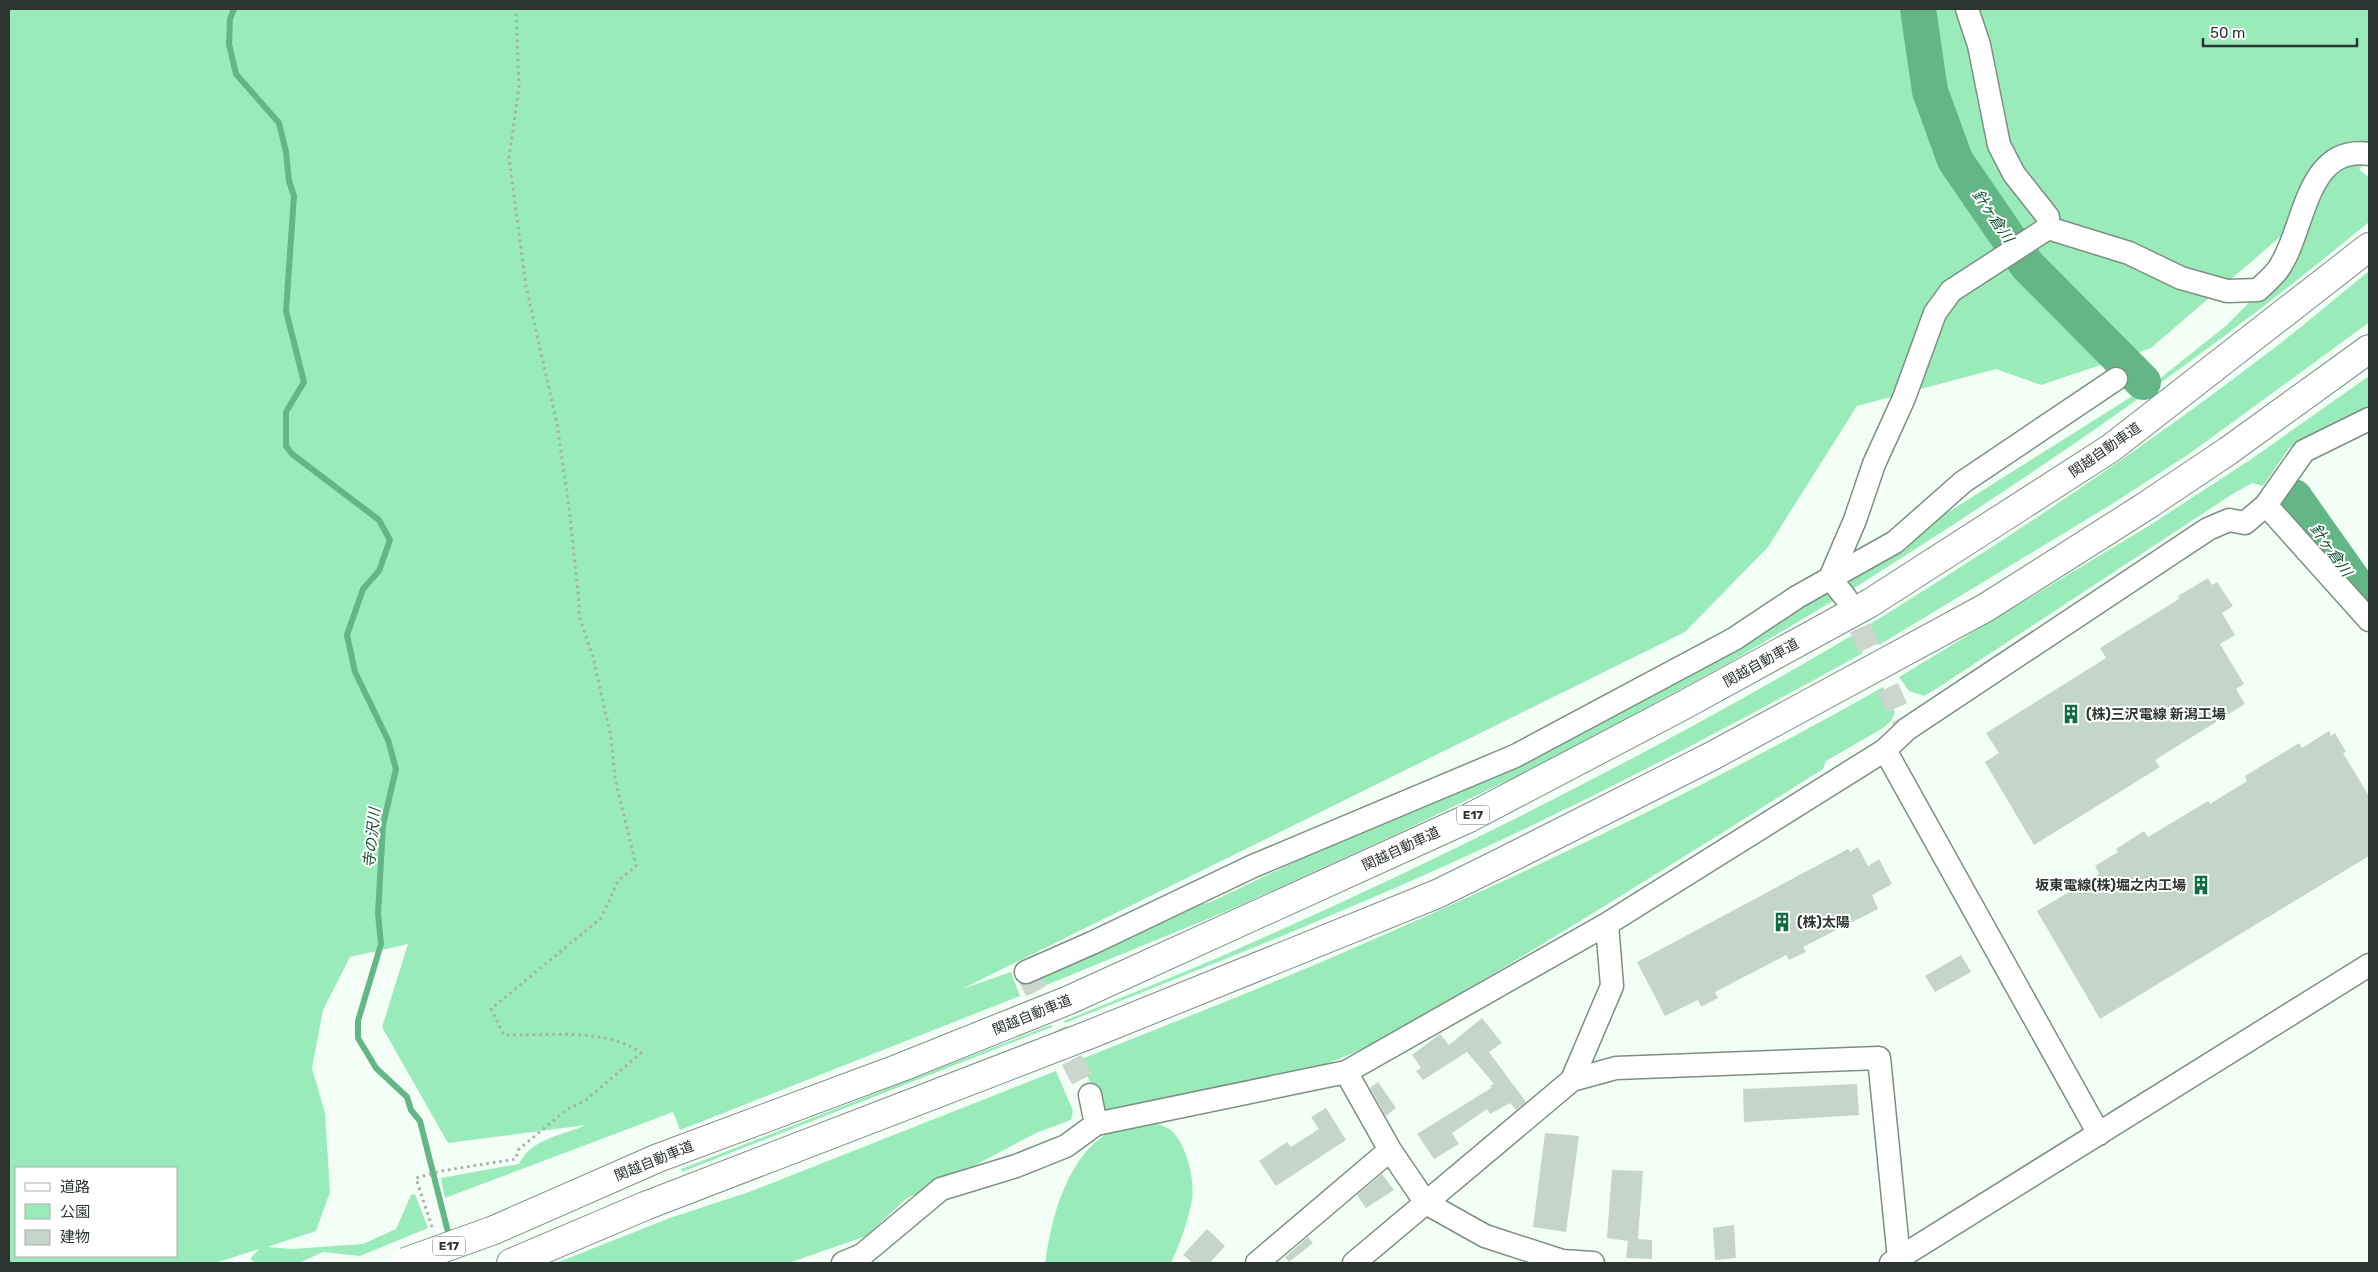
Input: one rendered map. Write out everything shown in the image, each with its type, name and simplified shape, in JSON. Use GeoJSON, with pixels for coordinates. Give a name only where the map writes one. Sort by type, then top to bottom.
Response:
{"type":"FeatureCollection","features":[{"type":"Feature","properties":{"kind":"highway","name":"関越自動車道"},"geometry":{"type":"LineString","coordinates":[[403,1262],[494,1230],[658,1158],[902,1067],[1069,1000],[1469,818],[1870,603],[2111,448],[2369,247]]}},
{"type":"Feature","properties":{"kind":"highway"},"geometry":{"type":"LineString","coordinates":[[512,1263],[645,1206],[1100,1031],[1437,894],[1500,864],[1712,756],[1985,608],[2146,506],[2228,451],[2369,349]]}},
{"type":"Feature","properties":{"kind":"street"},"geometry":{"type":"LineString","coordinates":[[1967,9],[1979,45],[1999,145],[2014,174],[2048,217],[2048,228]]}},
{"type":"Feature","properties":{"kind":"street"},"geometry":{"type":"LineString","coordinates":[[2048,228],[2129,253],[2181,278],[2226,291],[2258,290],[2279,268],[2314,182],[2337,158],[2359,152],[2369,154]]}},
{"type":"Feature","properties":{"kind":"street"},"geometry":{"type":"LineString","coordinates":[[1830,578],[1855,520],[1874,464],[1904,398],[1935,313],[1951,291],[2048,228]]}},
{"type":"Feature","properties":{"kind":"street"},"geometry":{"type":"LineString","coordinates":[[1026,972],[1092,943],[1251,867],[1515,756],[1734,639],[1830,578],[1895,542],[1963,482],[2116,379]]}},
{"type":"Feature","properties":{"kind":"street"},"geometry":{"type":"LineString","coordinates":[[844,1263],[862,1255],[941,1189],[1016,1166],[1066,1146],[1096,1124],[1346,1072],[1607,924],[1885,750],[1907,729],[2208,529],[2229,520],[2245,523],[2266,505],[2304,451],[2369,419]]}},
{"type":"Feature","properties":{"kind":"street"},"geometry":{"type":"LineString","coordinates":[[2266,505],[2369,620]]}},
{"type":"Feature","properties":{"kind":"street"},"geometry":{"type":"LineString","coordinates":[[1830,578],[1846,598]]}},
{"type":"Feature","properties":{"kind":"street"},"geometry":{"type":"LineString","coordinates":[[1885,750],[2099,1134]]}},
{"type":"Feature","properties":{"kind":"street"},"geometry":{"type":"LineString","coordinates":[[1572,1080],[1612,986],[1607,924]]}},
{"type":"Feature","properties":{"kind":"street"},"geometry":{"type":"LineString","coordinates":[[1354,1263],[1572,1080],[1616,1068],[1879,1058],[1895,1261],[2369,965]]}},
{"type":"Feature","properties":{"kind":"street"},"geometry":{"type":"LineString","coordinates":[[1346,1072],[1390,1150],[1426,1203],[1485,1236],[1562,1261],[1593,1263]]}},
{"type":"Feature","properties":{"kind":"street"},"geometry":{"type":"LineString","coordinates":[[1090,1095],[1096,1124]]}},
{"type":"Feature","properties":{"kind":"street"},"geometry":{"type":"LineString","coordinates":[[1257,1263],[1390,1150]]}},
{"type":"Feature","properties":{"kind":"path"},"geometry":{"type":"LineString","coordinates":[[433,1228],[416,1178],[441,1170],[516,1159],[518,1150],[532,1138],[566,1110],[586,1100],[642,1054],[630,1045],[596,1036],[504,1036],[491,1009],[601,918],[618,881],[636,866],[615,778],[611,737],[593,657],[579,616],[569,507],[557,424],[526,286],[509,158],[519,87],[516,9]]}},
{"type":"Feature","properties":{"kind":"green space"},"geometry":{"type":"Polygon","coordinates":[[[9,9],[2369,9],[2369,160],[2359,169],[2369,178],[2369,222],[2180,369],[2049,461],[1848,592],[1843,574],[1896,545],[2158,380],[2227,325],[2281,270],[2302,218],[2151,348],[2041,385],[1996,369],[1857,406],[1768,547],[1685,632],[962,989],[1011,972],[1020,996],[680,1130],[673,1112],[445,1198],[441,1178],[519,1164],[524,1155],[539,1143],[586,1125],[448,1143],[382,1027],[408,944],[350,957],[323,1010],[312,1068],[325,1113],[330,1192],[316,1231],[267,1247],[292,1249],[363,1244],[396,1229],[411,1195],[415,1194],[428,1228],[360,1256],[323,1252],[299,1263],[256,1263],[250,1259],[259,1249],[215,1263],[9,1263],[9,9]]]}},
{"type":"Feature","properties":{"kind":"green space"},"geometry":{"type":"Polygon","coordinates":[[[2369,271],[2369,322],[2367,324],[2189,454],[2112,504],[1879,645],[1867,626],[2021,528],[2122,460],[2269,352],[2369,271]]]}},
{"type":"Feature","properties":{"kind":"green space"},"geometry":{"type":"Polygon","coordinates":[[[2369,376],[2369,408],[2289,448],[2263,486],[2252,483],[2231,495],[1924,696],[1909,691],[1899,677],[2147,527],[2250,460],[2369,376]]]}},
{"type":"Feature","properties":{"kind":"green space"},"geometry":{"type":"Polygon","coordinates":[[[1827,588],[1833,601],[1727,664],[1564,753],[1403,831],[1232,909],[1039,988],[1033,973],[1194,906],[1211,902],[1349,836],[1827,588]]]}},
{"type":"Feature","properties":{"kind":"green space"},"geometry":{"type":"Polygon","coordinates":[[[1853,635],[1863,653],[1782,698],[1575,805],[1476,852],[1360,903],[1124,1000],[1065,1023],[1064,1021],[1231,952],[1469,842],[1702,721],[1853,635]]]}},
{"type":"Feature","properties":{"kind":"green space"},"geometry":{"type":"Polygon","coordinates":[[[1883,687],[1895,713],[1891,721],[1883,728],[1826,761],[1823,769],[1616,899],[1403,1028],[1358,1051],[1310,1069],[1106,1113],[1079,1060],[1319,963],[1463,900],[1675,798],[1883,687]]]}},
{"type":"Feature","properties":{"kind":"green space"},"geometry":{"type":"Polygon","coordinates":[[[1051,1025],[1052,1027],[682,1172],[681,1169],[1051,1025]]]}},
{"type":"Feature","properties":{"kind":"green space"},"geometry":{"type":"Polygon","coordinates":[[[1056,1071],[1073,1111],[1071,1120],[1036,1133],[949,1179],[907,1198],[866,1236],[789,1263],[556,1263],[670,1218],[749,1192],[1056,1071]]]}},
{"type":"Feature","properties":{"kind":"green space"},"geometry":{"type":"Polygon","coordinates":[[[1154,1122],[1172,1131],[1177,1137],[1186,1154],[1191,1173],[1192,1200],[1181,1240],[1171,1263],[1045,1263],[1052,1225],[1065,1186],[1074,1168],[1086,1152],[1099,1139],[1120,1126],[1154,1122]]]}},
{"type":"Feature","properties":{"kind":"building","name":"(株)三沢電線 新潟工場"},"geometry":{"type":"Polygon","coordinates":[[[2208,578],[2212,585],[2217,582],[2233,606],[2222,613],[2235,635],[2220,644],[2244,684],[2236,689],[2245,704],[2155,760],[2160,767],[2034,845],[1985,762],[1999,753],[1986,733],[2106,658],[2100,648],[2179,599],[2178,596],[2208,578]]]}},
{"type":"Feature","properties":{"kind":"building","name":"坂東電線(株)堀之内工場"},"geometry":{"type":"Polygon","coordinates":[[[2329,731],[2331,736],[2335,733],[2346,752],[2343,753],[2369,796],[2369,856],[2100,1019],[2037,911],[2099,874],[2095,866],[2118,852],[2116,849],[2144,831],[2148,837],[2208,801],[2210,804],[2247,781],[2245,776],[2299,743],[2302,748],[2329,731]]]}},
{"type":"Feature","properties":{"kind":"building","name":"(株)太陽"},"geometry":{"type":"Polygon","coordinates":[[[1858,847],[1868,866],[1879,859],[1892,884],[1872,895],[1878,909],[1803,947],[1806,952],[1789,960],[1786,955],[1715,992],[1718,998],[1701,1007],[1698,1000],[1665,1016],[1637,962],[1848,849],[1850,852],[1858,847]]]}},
{"type":"Feature","properties":{"kind":"building"},"geometry":{"type":"Polygon","coordinates":[[[1961,955],[1971,972],[1935,992],[1925,976],[1961,955]]]}},
{"type":"Feature","properties":{"kind":"building"},"geometry":{"type":"Polygon","coordinates":[[[1482,1018],[1502,1043],[1489,1052],[1526,1102],[1516,1110],[1510,1103],[1490,1114],[1487,1109],[1452,1133],[1459,1144],[1434,1159],[1417,1134],[1491,1088],[1490,1086],[1494,1084],[1467,1052],[1423,1080],[1416,1071],[1421,1068],[1412,1055],[1440,1034],[1449,1045],[1482,1018]]]}},
{"type":"Feature","properties":{"kind":"building"},"geometry":{"type":"Polygon","coordinates":[[[1378,1082],[1396,1108],[1386,1116],[1370,1088],[1378,1082]]]}},
{"type":"Feature","properties":{"kind":"building"},"geometry":{"type":"Polygon","coordinates":[[[1857,1084],[1859,1115],[1744,1122],[1743,1089],[1857,1084]]]}},
{"type":"Feature","properties":{"kind":"building"},"geometry":{"type":"Polygon","coordinates":[[[1326,1108],[1346,1140],[1276,1186],[1259,1161],[1287,1142],[1291,1147],[1319,1129],[1311,1117],[1326,1108]]]}},
{"type":"Feature","properties":{"kind":"building"},"geometry":{"type":"Polygon","coordinates":[[[1545,1133],[1579,1136],[1566,1232],[1533,1227],[1545,1133]]]}},
{"type":"Feature","properties":{"kind":"building"},"geometry":{"type":"Polygon","coordinates":[[[1612,1170],[1643,1171],[1638,1239],[1652,1240],[1652,1259],[1626,1258],[1628,1241],[1607,1238],[1612,1170]]]}},
{"type":"Feature","properties":{"kind":"building"},"geometry":{"type":"Polygon","coordinates":[[[1382,1174],[1394,1190],[1366,1208],[1357,1195],[1382,1174]]]}},
{"type":"Feature","properties":{"kind":"building"},"geometry":{"type":"Polygon","coordinates":[[[1734,1225],[1736,1258],[1715,1260],[1713,1228],[1734,1225]]]}},
{"type":"Feature","properties":{"kind":"building"},"geometry":{"type":"Polygon","coordinates":[[[1207,1229],[1225,1246],[1210,1263],[1193,1263],[1183,1255],[1207,1229]]]}},
{"type":"Feature","properties":{"kind":"building"},"geometry":{"type":"Polygon","coordinates":[[[1308,1237],[1313,1243],[1289,1262],[1285,1257],[1308,1237]]]}},
{"type":"Feature","properties":{"kind":"waterway","name":"寺の沢川"},"geometry":{"type":"LineString","coordinates":[[234,9],[230,19],[229,44],[236,74],[279,123],[286,152],[289,181],[294,196],[286,311],[304,382],[286,412],[286,446],[292,454],[379,520],[390,540],[379,571],[363,589],[347,635],[355,672],[388,740],[396,769],[383,825],[378,914],[381,944],[358,1021],[358,1038],[376,1068],[407,1097],[411,1110],[420,1121],[450,1240]]}},
{"type":"Feature","properties":{"kind":"waterway","name":"針ヶ倉川"},"geometry":{"type":"LineString","coordinates":[[1918,9],[1930,91],[1955,160],[2027,265],[2143,382]]}},
{"type":"Feature","properties":{"kind":"waterway","name":"針ヶ倉川"},"geometry":{"type":"LineString","coordinates":[[2294,497],[2369,603]]}},
{"type":"Feature","properties":{"kind":"tunnel"},"geometry":{"type":"LineString","coordinates":[[1846,598],[1907,729]]}},
{"type":"Feature","properties":{"kind":"tunnel"},"geometry":{"type":"LineString","coordinates":[[1026,972],[1090,1095]]}},
{"type":"Feature","properties":{"kind":"place","name":"(株)三沢電線 新潟工場"},"geometry":{"type":"Point","coordinates":[2071,714]}},
{"type":"Feature","properties":{"kind":"place","name":"坂東電線(株)堀之内工場"},"geometry":{"type":"Point","coordinates":[2201,885]}},
{"type":"Feature","properties":{"kind":"place","name":"(株)太陽"},"geometry":{"type":"Point","coordinates":[1782,922]}}]}
